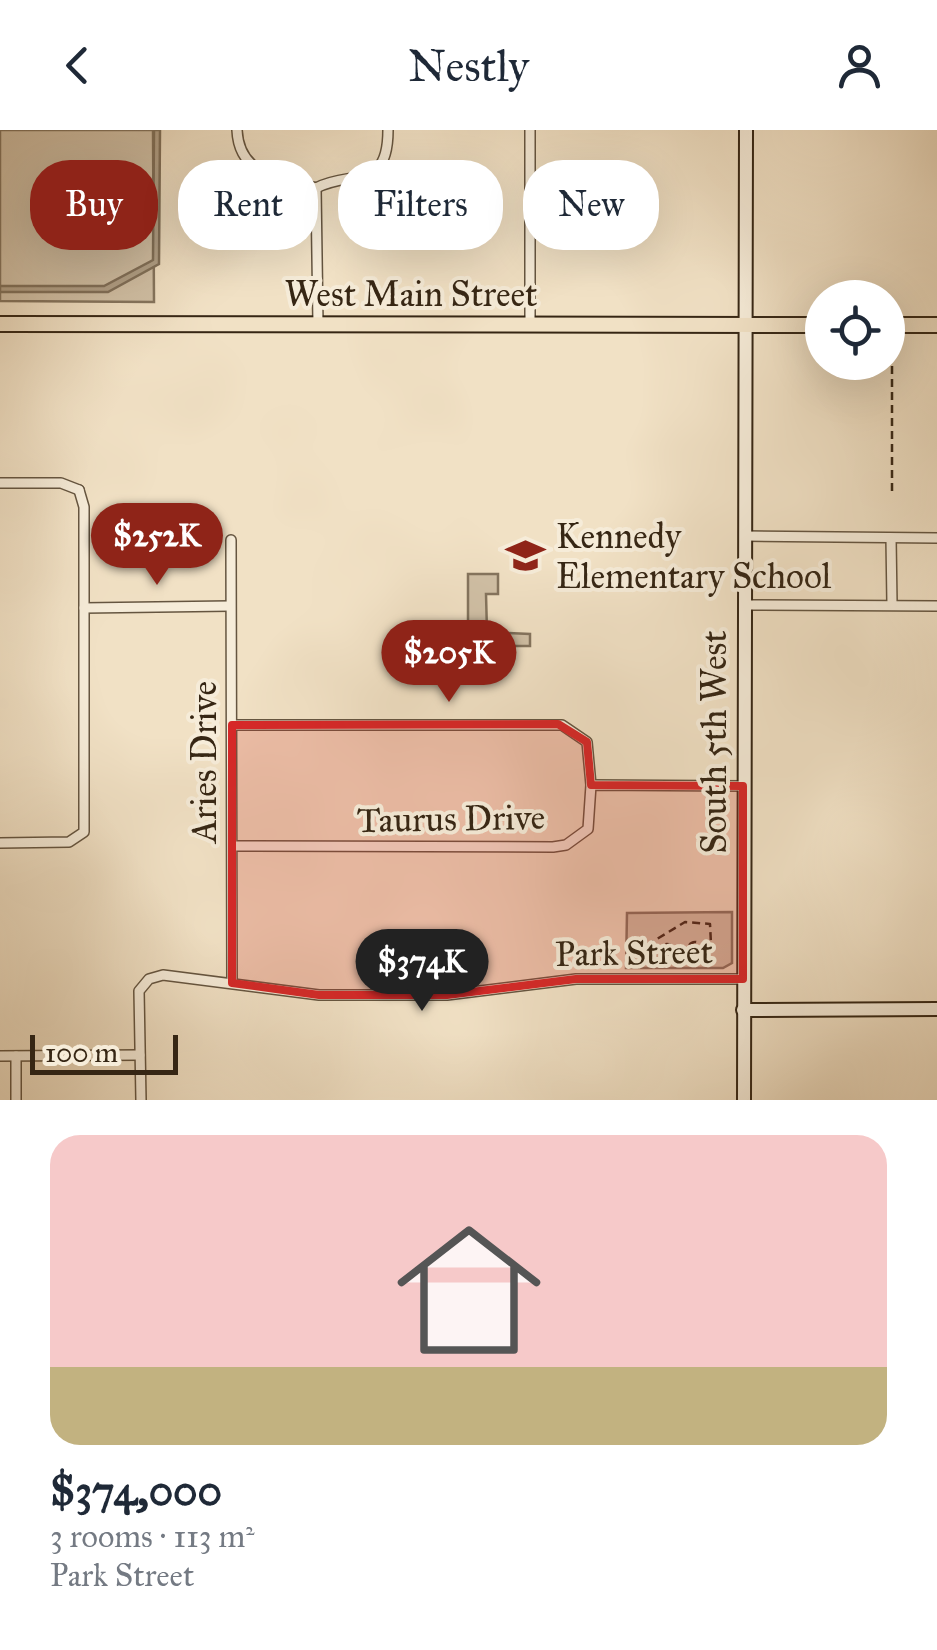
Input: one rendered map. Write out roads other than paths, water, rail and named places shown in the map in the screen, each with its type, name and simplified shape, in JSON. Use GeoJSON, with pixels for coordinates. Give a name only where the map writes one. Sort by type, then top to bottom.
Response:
{"type":"FeatureCollection","features":[{"type":"Feature","properties":{"kind":"main road","name":"West Main Street"},"geometry":{"type":"LineString","coordinates":[[0,324],[805,324]]}},
{"type":"Feature","properties":{"kind":"main road"},"geometry":{"type":"LineString","coordinates":[[905,325],[937,325]]}},
{"type":"Feature","properties":{"kind":"street"},"geometry":{"type":"LineString","coordinates":[[237,130],[245,160]]}},
{"type":"Feature","properties":{"kind":"street"},"geometry":{"type":"LineString","coordinates":[[318,188],[357,180],[374,172],[385,155],[388,130]]}},
{"type":"Feature","properties":{"kind":"street"},"geometry":{"type":"LineString","coordinates":[[530,130],[530,324]]}},
{"type":"Feature","properties":{"kind":"street","name":"South 5th West"},"geometry":{"type":"LineString","coordinates":[[744,1100],[746,130]]}},
{"type":"Feature","properties":{"kind":"street"},"geometry":{"type":"LineString","coordinates":[[317,250],[318,324]]}},
{"type":"Feature","properties":{"kind":"street"},"geometry":{"type":"LineString","coordinates":[[80,490],[88,480]]}},
{"type":"Feature","properties":{"kind":"street"},"geometry":{"type":"LineString","coordinates":[[0,483],[61,483],[80,490]]}},
{"type":"Feature","properties":{"kind":"street"},"geometry":{"type":"LineString","coordinates":[[0,843],[69,842],[84,832],[84,506],[80,490]]}},
{"type":"Feature","properties":{"kind":"street"},"geometry":{"type":"LineString","coordinates":[[744,536],[937,538]]}},
{"type":"Feature","properties":{"kind":"street"},"geometry":{"type":"LineString","coordinates":[[891,538],[892,604]]}},
{"type":"Feature","properties":{"kind":"street","name":"Aries Drive"},"geometry":{"type":"LineString","coordinates":[[231,540],[232,983]]}},
{"type":"Feature","properties":{"kind":"street"},"geometry":{"type":"LineString","coordinates":[[745,605],[937,606]]}},
{"type":"Feature","properties":{"kind":"street"},"geometry":{"type":"LineString","coordinates":[[84,608],[230,606]]}},
{"type":"Feature","properties":{"kind":"street"},"geometry":{"type":"LineString","coordinates":[[232,725],[558,724],[587,742],[591,785]]}},
{"type":"Feature","properties":{"kind":"street","name":"Taurus Drive"},"geometry":{"type":"LineString","coordinates":[[232,846],[566,845],[588,829],[591,785],[743,786]]}},
{"type":"Feature","properties":{"kind":"street","name":"Park Street"},"geometry":{"type":"LineString","coordinates":[[140,1055],[139,991],[143,983],[163,976],[319,996],[447,995],[576,979],[743,980]]}},
{"type":"Feature","properties":{"kind":"street"},"geometry":{"type":"LineString","coordinates":[[743,1010],[937,1009]]}},
{"type":"Feature","properties":{"kind":"street"},"geometry":{"type":"LineString","coordinates":[[0,1056],[140,1055],[140,1100]]}},
{"type":"Feature","properties":{"kind":"street"},"geometry":{"type":"LineString","coordinates":[[16,1056],[16,1100]]}},
{"type":"Feature","properties":{"kind":"place","name":"Kennedy Elementary School"},"geometry":{"type":"Point","coordinates":[526,556]}}]}
